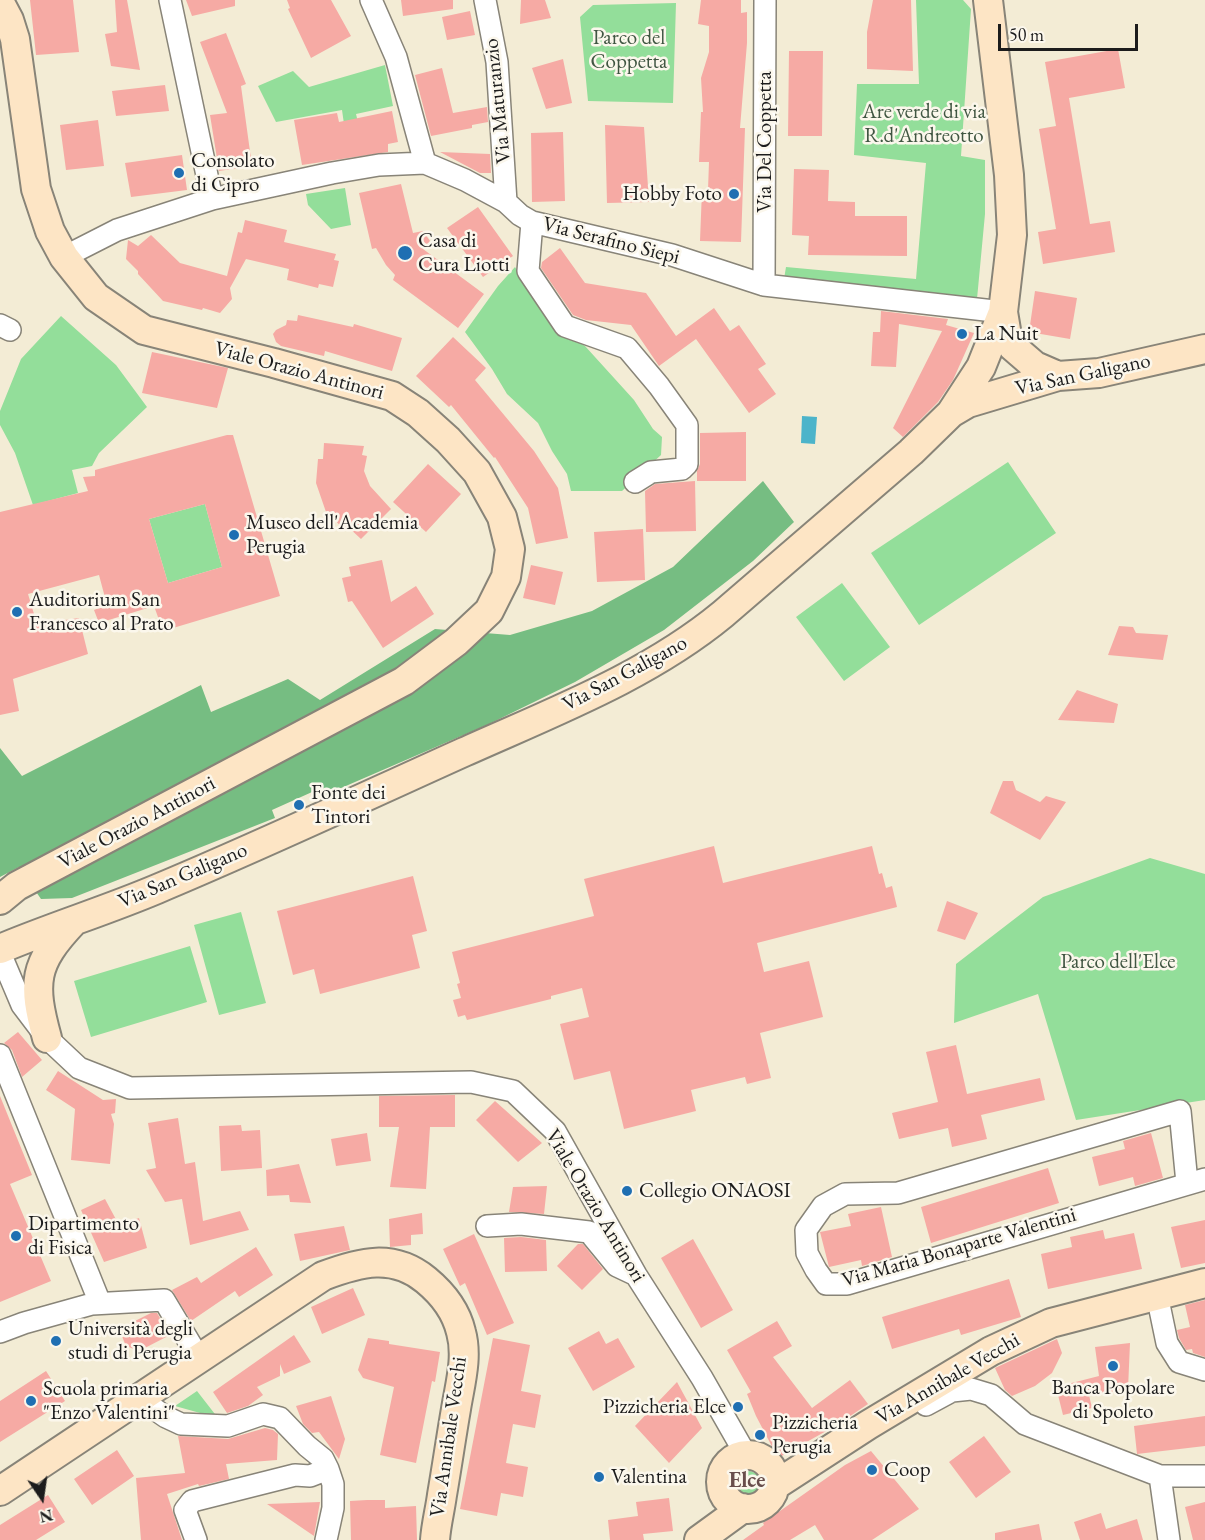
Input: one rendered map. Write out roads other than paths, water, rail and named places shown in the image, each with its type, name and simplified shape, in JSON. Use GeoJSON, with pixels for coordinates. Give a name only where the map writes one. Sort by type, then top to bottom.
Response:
{"type":"FeatureCollection","features":[{"type":"Feature","properties":{"kind":"street"},"geometry":{"type":"LineString","coordinates":[[170,0],[212,199]]}},
{"type":"Feature","properties":{"kind":"street"},"geometry":{"type":"LineString","coordinates":[[371,0],[396,57],[425,163]]}},
{"type":"Feature","properties":{"kind":"street","name":"Via Maturanzio"},"geometry":{"type":"LineString","coordinates":[[486,0],[497,62],[506,202]]}},
{"type":"Feature","properties":{"kind":"street","name":"Via Del Coppetta"},"geometry":{"type":"LineString","coordinates":[[764,285],[765,0]]}},
{"type":"Feature","properties":{"kind":"street"},"geometry":{"type":"LineString","coordinates":[[951,412],[981,367],[1003,312],[1012,235],[1009,175],[988,0]]}},
{"type":"Feature","properties":{"kind":"street","name":"Viale Orazio Antinori"},"geometry":{"type":"LineString","coordinates":[[0,1],[15,39],[36,189],[50,231],[64,257],[96,297],[144,330],[392,396],[409,407],[448,440],[477,472],[502,517],[510,549],[506,577],[489,611],[456,642],[404,681],[17,886],[0,900]]}},
{"type":"Feature","properties":{"kind":"street","name":"Via Serafino Siepi"},"geometry":{"type":"LineString","coordinates":[[64,257],[117,230],[212,199],[367,167],[425,163],[465,180],[506,202],[532,222],[672,255],[764,285],[1003,312]]}},
{"type":"Feature","properties":{"kind":"street"},"geometry":{"type":"LineString","coordinates":[[532,222],[528,271],[565,326],[627,348],[659,386],[687,425],[687,464],[682,469],[651,472],[635,482]]}},
{"type":"Feature","properties":{"kind":"street"},"geometry":{"type":"LineString","coordinates":[[1003,312],[1007,336],[1013,347],[1035,366],[1058,376]]}},
{"type":"Feature","properties":{"kind":"street","name":"Via San Galigano"},"geometry":{"type":"LineString","coordinates":[[1,957],[75,920],[203,870],[527,724],[621,680],[659,659],[698,634],[723,614],[911,452],[951,412],[968,403],[1058,376],[1099,373],[1205,349]]}},
{"type":"Feature","properties":{"kind":"street"},"geometry":{"type":"LineString","coordinates":[[47,1038],[38,1005],[42,963],[55,941],[75,920]]}},
{"type":"Feature","properties":{"kind":"street","name":"Viale Orazio Antinori"},"geometry":{"type":"LineString","coordinates":[[1,957],[22,1005],[47,1038],[79,1068],[130,1088],[471,1082],[513,1091],[555,1131],[636,1275],[702,1378],[746,1455]]}},
{"type":"Feature","properties":{"kind":"street"},"geometry":{"type":"LineString","coordinates":[[0,1055],[100,1303]]}},
{"type":"Feature","properties":{"kind":"street","name":"Via Maria Bonaparte Valentini"},"geometry":{"type":"LineString","coordinates":[[1180,1111],[1196,1181],[847,1284],[826,1284],[807,1253],[806,1230],[823,1206],[844,1194],[898,1194],[1180,1111]]}},
{"type":"Feature","properties":{"kind":"street"},"geometry":{"type":"LineString","coordinates":[[487,1226],[521,1224],[589,1232],[617,1266],[636,1275]]}},
{"type":"Feature","properties":{"kind":"street","name":"Via Annibale Vecchi"},"geometry":{"type":"LineString","coordinates":[[0,1491],[140,1400],[323,1276],[346,1267],[366,1263],[405,1260],[418,1274],[439,1290],[452,1309],[462,1333],[464,1364],[435,1540]]}},
{"type":"Feature","properties":{"kind":"street","name":"Via Annibale Vecchi"},"geometry":{"type":"LineString","coordinates":[[774,1486],[868,1425],[991,1351],[1051,1323],[1205,1283]]}},
{"type":"Feature","properties":{"kind":"street"},"geometry":{"type":"LineString","coordinates":[[1157,1295],[1167,1343],[1179,1362],[1205,1370]]}},
{"type":"Feature","properties":{"kind":"street"},"geometry":{"type":"LineString","coordinates":[[0,1332],[24,1323],[100,1303],[164,1300],[200,1360]]}},
{"type":"Feature","properties":{"kind":"street"},"geometry":{"type":"LineString","coordinates":[[868,1425],[889,1426],[952,1391],[971,1389],[991,1395],[1025,1424],[1160,1476],[1205,1476]]}},
{"type":"Feature","properties":{"kind":"street"},"geometry":{"type":"LineString","coordinates":[[140,1400],[181,1424],[221,1427],[263,1414],[280,1418],[323,1459],[328,1469],[333,1484],[333,1508],[326,1540]]}},
{"type":"Feature","properties":{"kind":"street"},"geometry":{"type":"LineString","coordinates":[[746,1455],[755,1456],[771,1468],[775,1477],[774,1486],[767,1501],[759,1506],[743,1508],[734,1505],[727,1498],[722,1490],[721,1480],[723,1471],[729,1463],[746,1455]]}},
{"type":"Feature","properties":{"kind":"street"},"geometry":{"type":"LineString","coordinates":[[196,1540],[185,1510],[192,1501],[295,1475],[310,1476],[328,1469]]}},
{"type":"Feature","properties":{"kind":"street"},"geometry":{"type":"LineString","coordinates":[[1160,1476],[1169,1540]]}},
{"type":"Feature","properties":{"kind":"street"},"geometry":{"type":"LineString","coordinates":[[699,1540],[743,1508]]}},
{"type":"Feature","properties":{"kind":"water"},"geometry":{"type":"Polygon","coordinates":[[[802,416],[817,417],[815,444],[801,443],[802,416]]]}},
{"type":"Feature","properties":{"kind":"place","name":"Consolato di Cipro"},"geometry":{"type":"Point","coordinates":[179,173]}},
{"type":"Feature","properties":{"kind":"place","name":"Hobby Foto"},"geometry":{"type":"Point","coordinates":[734,194]}},
{"type":"Feature","properties":{"kind":"place","name":"Casa di Cura Liotti"},"geometry":{"type":"Point","coordinates":[405,253]}},
{"type":"Feature","properties":{"kind":"place","name":"La Nuit"},"geometry":{"type":"Point","coordinates":[962,334]}},
{"type":"Feature","properties":{"kind":"place","name":"Museo dell'Academia Perugia"},"geometry":{"type":"Point","coordinates":[234,535]}},
{"type":"Feature","properties":{"kind":"place","name":"Auditorium San Francesco al Prato"},"geometry":{"type":"Point","coordinates":[17,612]}},
{"type":"Feature","properties":{"kind":"place","name":"Fonte dei Tintori"},"geometry":{"type":"Point","coordinates":[299,805]}},
{"type":"Feature","properties":{"kind":"place","name":"Collegio ONAOSI"},"geometry":{"type":"Point","coordinates":[627,1191]}},
{"type":"Feature","properties":{"kind":"place","name":"Dipartimento di Fisica"},"geometry":{"type":"Point","coordinates":[16,1236]}},
{"type":"Feature","properties":{"kind":"place","name":"Università degli studi di Perugia"},"geometry":{"type":"Point","coordinates":[56,1341]}},
{"type":"Feature","properties":{"kind":"place","name":"Banca Popolare di Spoleto"},"geometry":{"type":"Point","coordinates":[1113,1366]}},
{"type":"Feature","properties":{"kind":"place","name":"Scuola primaria \"Enzo Valentini\""},"geometry":{"type":"Point","coordinates":[31,1401]}},
{"type":"Feature","properties":{"kind":"place","name":"Pizzicheria Elce"},"geometry":{"type":"Point","coordinates":[738,1407]}},
{"type":"Feature","properties":{"kind":"place","name":"Pizzicheria Perugia"},"geometry":{"type":"Point","coordinates":[760,1435]}},
{"type":"Feature","properties":{"kind":"place","name":"Coop"},"geometry":{"type":"Point","coordinates":[872,1470]}},
{"type":"Feature","properties":{"kind":"place","name":"Valentina"},"geometry":{"type":"Point","coordinates":[599,1477]}},
{"type":"Feature","properties":{"kind":"district","name":"Elce"},"geometry":{"type":"Point","coordinates":[747,1481]}},
{"type":"Feature","properties":{"kind":"park label","name":"Parco del Coppetta"},"geometry":{"type":"Point","coordinates":[629,50]}},
{"type":"Feature","properties":{"kind":"park label","name":"Are verde di via R.d'Andreotto"},"geometry":{"type":"Point","coordinates":[924,124]}},
{"type":"Feature","properties":{"kind":"park label","name":"Parco dell'Elce"},"geometry":{"type":"Point","coordinates":[1118,962]}}]}
